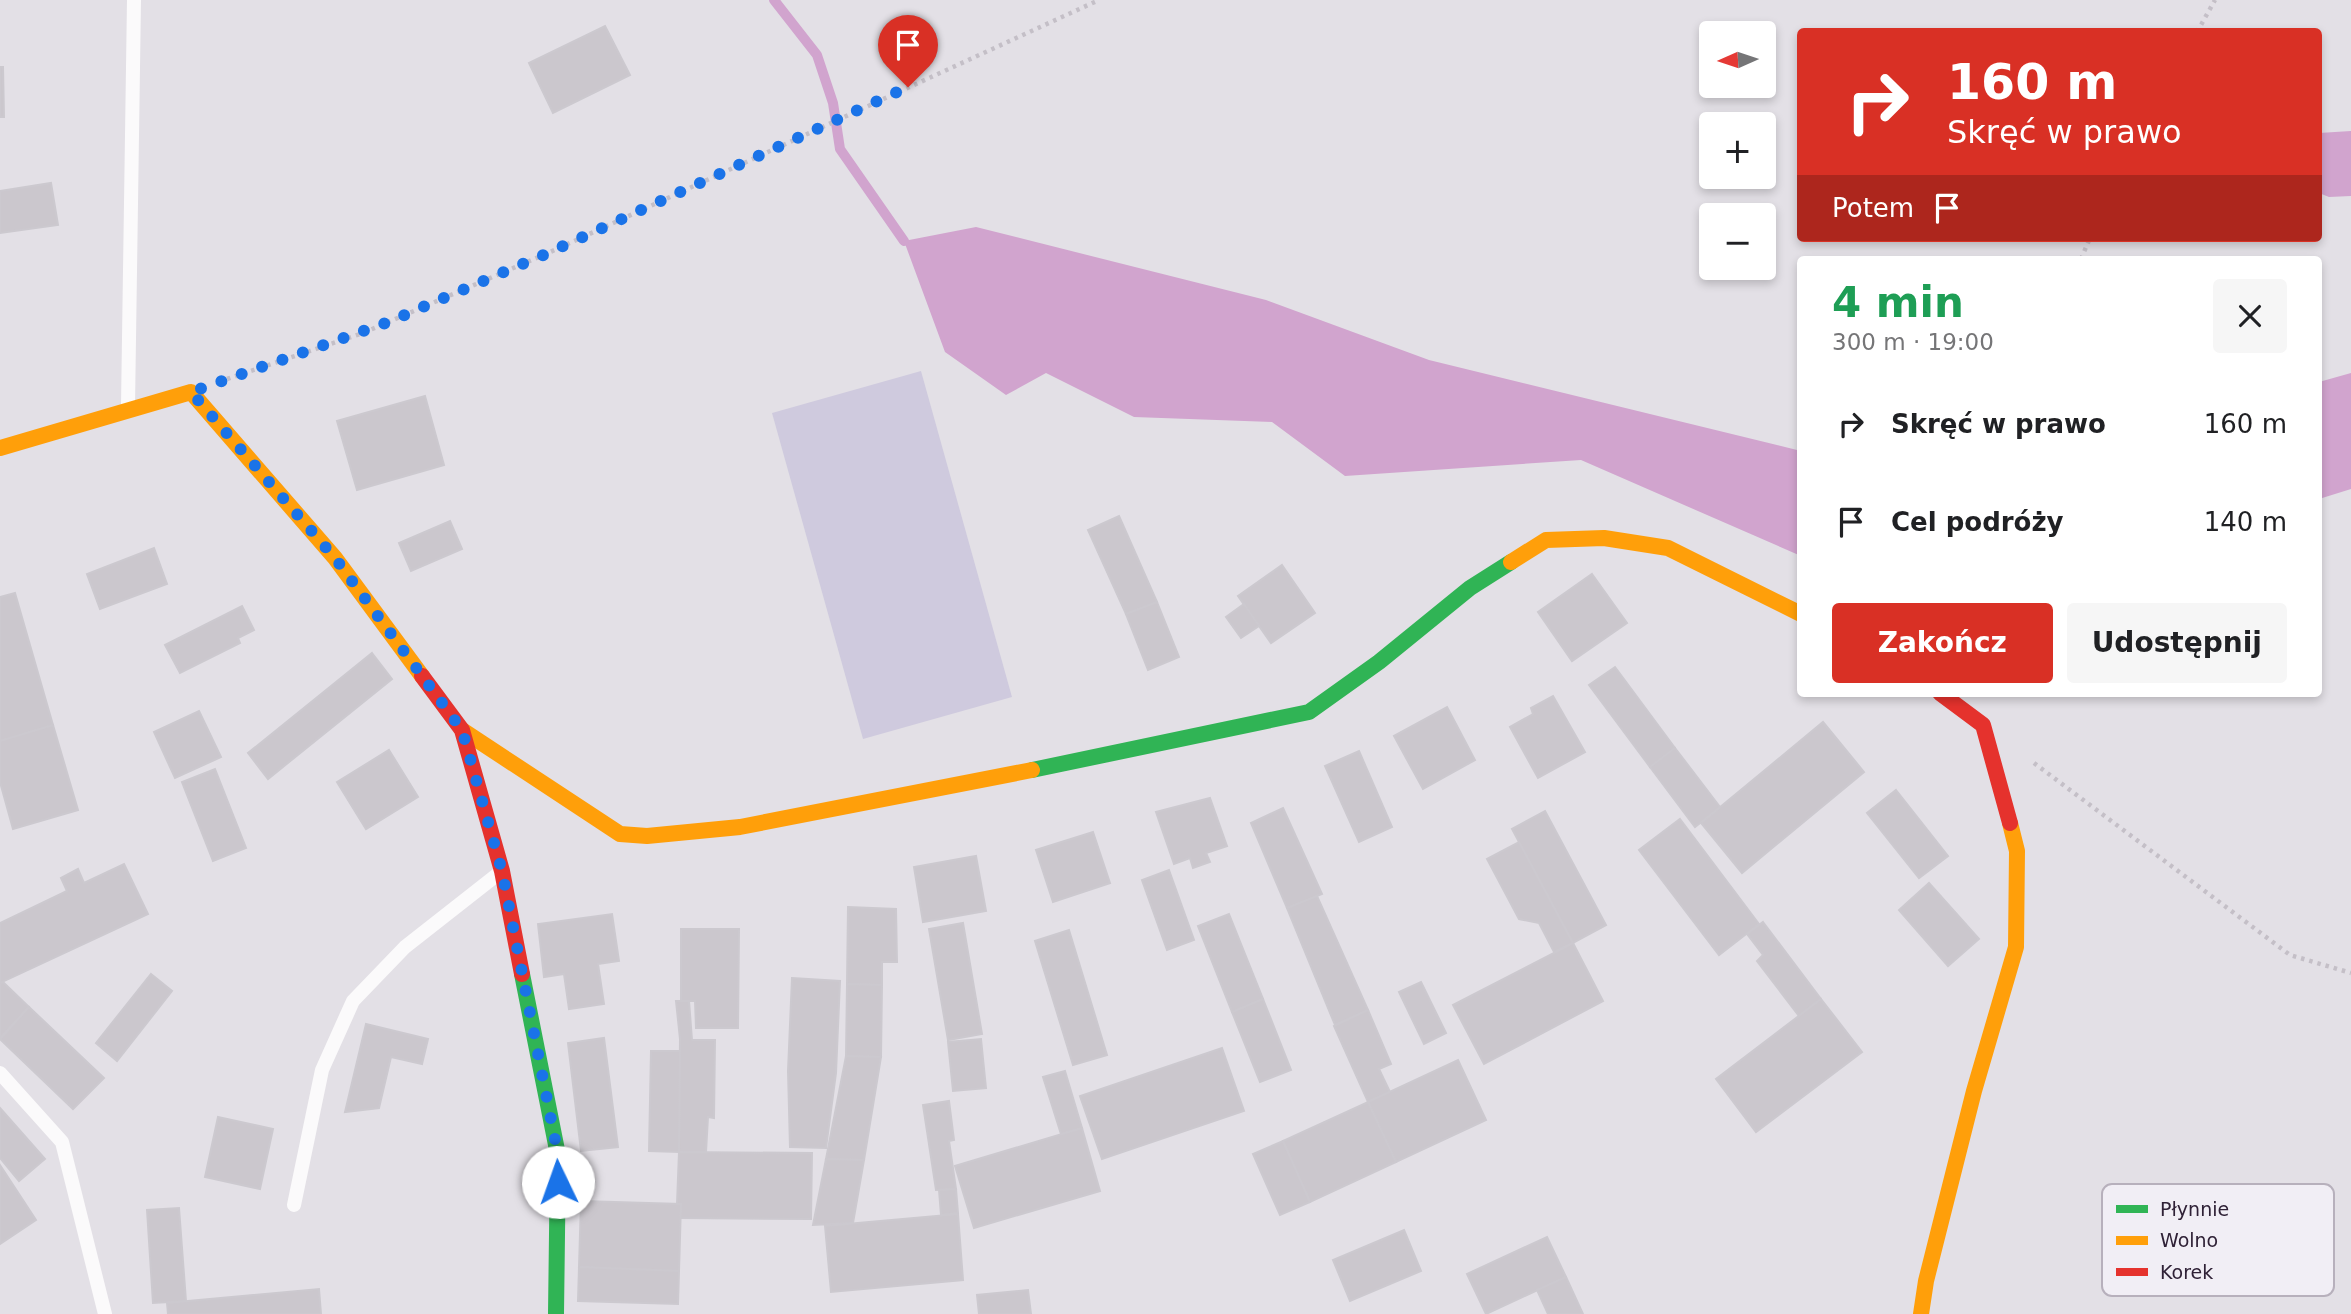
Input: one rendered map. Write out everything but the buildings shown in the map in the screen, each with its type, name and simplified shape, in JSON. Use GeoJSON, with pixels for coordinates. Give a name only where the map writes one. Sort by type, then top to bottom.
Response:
{"type":"FeatureCollection","features":[{"type":"Feature","properties":{"kind":"street"},"geometry":{"type":"LineString","coordinates":[[0,449],[191,392],[335,558],[462,730],[620,834],[648,836],[740,827],[1204,736],[1309,712],[1379,662],[1470,588],[1546,540],[1604,538],[1668,548],[1797,612]]}},
{"type":"Feature","properties":{"kind":"street"},"geometry":{"type":"LineString","coordinates":[[1921,1314],[1926,1281],[1974,1091],[2017,947],[2017,851],[1983,725],[1945,697]]}},
{"type":"Feature","properties":{"kind":"street"},"geometry":{"type":"LineString","coordinates":[[462,730],[502,871],[558,1155],[556,1314]]}},
{"type":"Feature","properties":{"kind":"lane"},"geometry":{"type":"LineString","coordinates":[[128,411],[134,0]]}},
{"type":"Feature","properties":{"kind":"lane"},"geometry":{"type":"LineString","coordinates":[[294,1205],[322,1070],[353,1001],[405,947],[502,871]]}},
{"type":"Feature","properties":{"kind":"lane"},"geometry":{"type":"LineString","coordinates":[[0,1073],[62,1142],[105,1314]]}},
{"type":"Feature","properties":{"kind":"path"},"geometry":{"type":"LineString","coordinates":[[191,392],[363,333],[548,253],[1099,0]]}},
{"type":"Feature","properties":{"kind":"path"},"geometry":{"type":"LineString","coordinates":[[2199,28],[2214,0]]}},
{"type":"Feature","properties":{"kind":"path"},"geometry":{"type":"LineString","coordinates":[[2027,758],[2290,955],[2351,973]]}},
{"type":"Feature","properties":{"kind":"shaded area"},"geometry":{"type":"Polygon","coordinates":[[[2351,131],[2351,196],[2329,197],[2322,194],[2322,133],[2351,131]]]}},
{"type":"Feature","properties":{"kind":"shaded area"},"geometry":{"type":"Polygon","coordinates":[[[976,227],[1266,300],[1429,360],[1797,450],[1797,554],[1581,460],[1345,476],[1272,422],[1134,417],[1046,373],[1006,395],[945,352],[904,241],[976,227]]]}},
{"type":"Feature","properties":{"kind":"shaded area"},"geometry":{"type":"Polygon","coordinates":[[[921,371],[1012,697],[863,739],[772,413],[921,371]]]}},
{"type":"Feature","properties":{"kind":"shaded area"},"geometry":{"type":"Polygon","coordinates":[[[2351,373],[2351,489],[2322,498],[2322,381],[2351,373]]]}},
{"type":"Feature","properties":{"kind":"waterway"},"geometry":{"type":"LineString","coordinates":[[774,0],[817,55],[833,103],[840,149],[904,241]]}},
{"type":"Feature","properties":{"kind":"traffic: fast"},"geometry":{"type":"LineString","coordinates":[[1032,770],[1309,712],[1379,662],[1470,588],[1511,562]]}},
{"type":"Feature","properties":{"kind":"traffic: fast"},"geometry":{"type":"LineString","coordinates":[[522,974],[558,1155],[556,1314]]}},
{"type":"Feature","properties":{"kind":"traffic: slow"},"geometry":{"type":"LineString","coordinates":[[0,448],[191,392],[335,558],[422,676]]}},
{"type":"Feature","properties":{"kind":"traffic: slow"},"geometry":{"type":"LineString","coordinates":[[1511,562],[1546,540],[1604,538],[1668,548],[1797,612]]}},
{"type":"Feature","properties":{"kind":"traffic: slow"},"geometry":{"type":"LineString","coordinates":[[462,730],[620,834],[647,836],[740,827],[1032,770]]}},
{"type":"Feature","properties":{"kind":"traffic: slow"},"geometry":{"type":"LineString","coordinates":[[1921,1314],[1926,1281],[1974,1091],[2016,947],[2017,851],[2010,823]]}},
{"type":"Feature","properties":{"kind":"traffic: jam"},"geometry":{"type":"LineString","coordinates":[[422,676],[462,730],[502,871],[522,974]]}},
{"type":"Feature","properties":{"kind":"traffic: jam"},"geometry":{"type":"LineString","coordinates":[[1945,697],[1983,725],[2010,823]]}},
{"type":"Feature","properties":{"kind":"route"},"geometry":{"type":"LineString","coordinates":[[558,1182],[558,1155],[502,871],[462,730],[335,558],[191,392],[363,333],[548,253],[908,87]]}}]}
